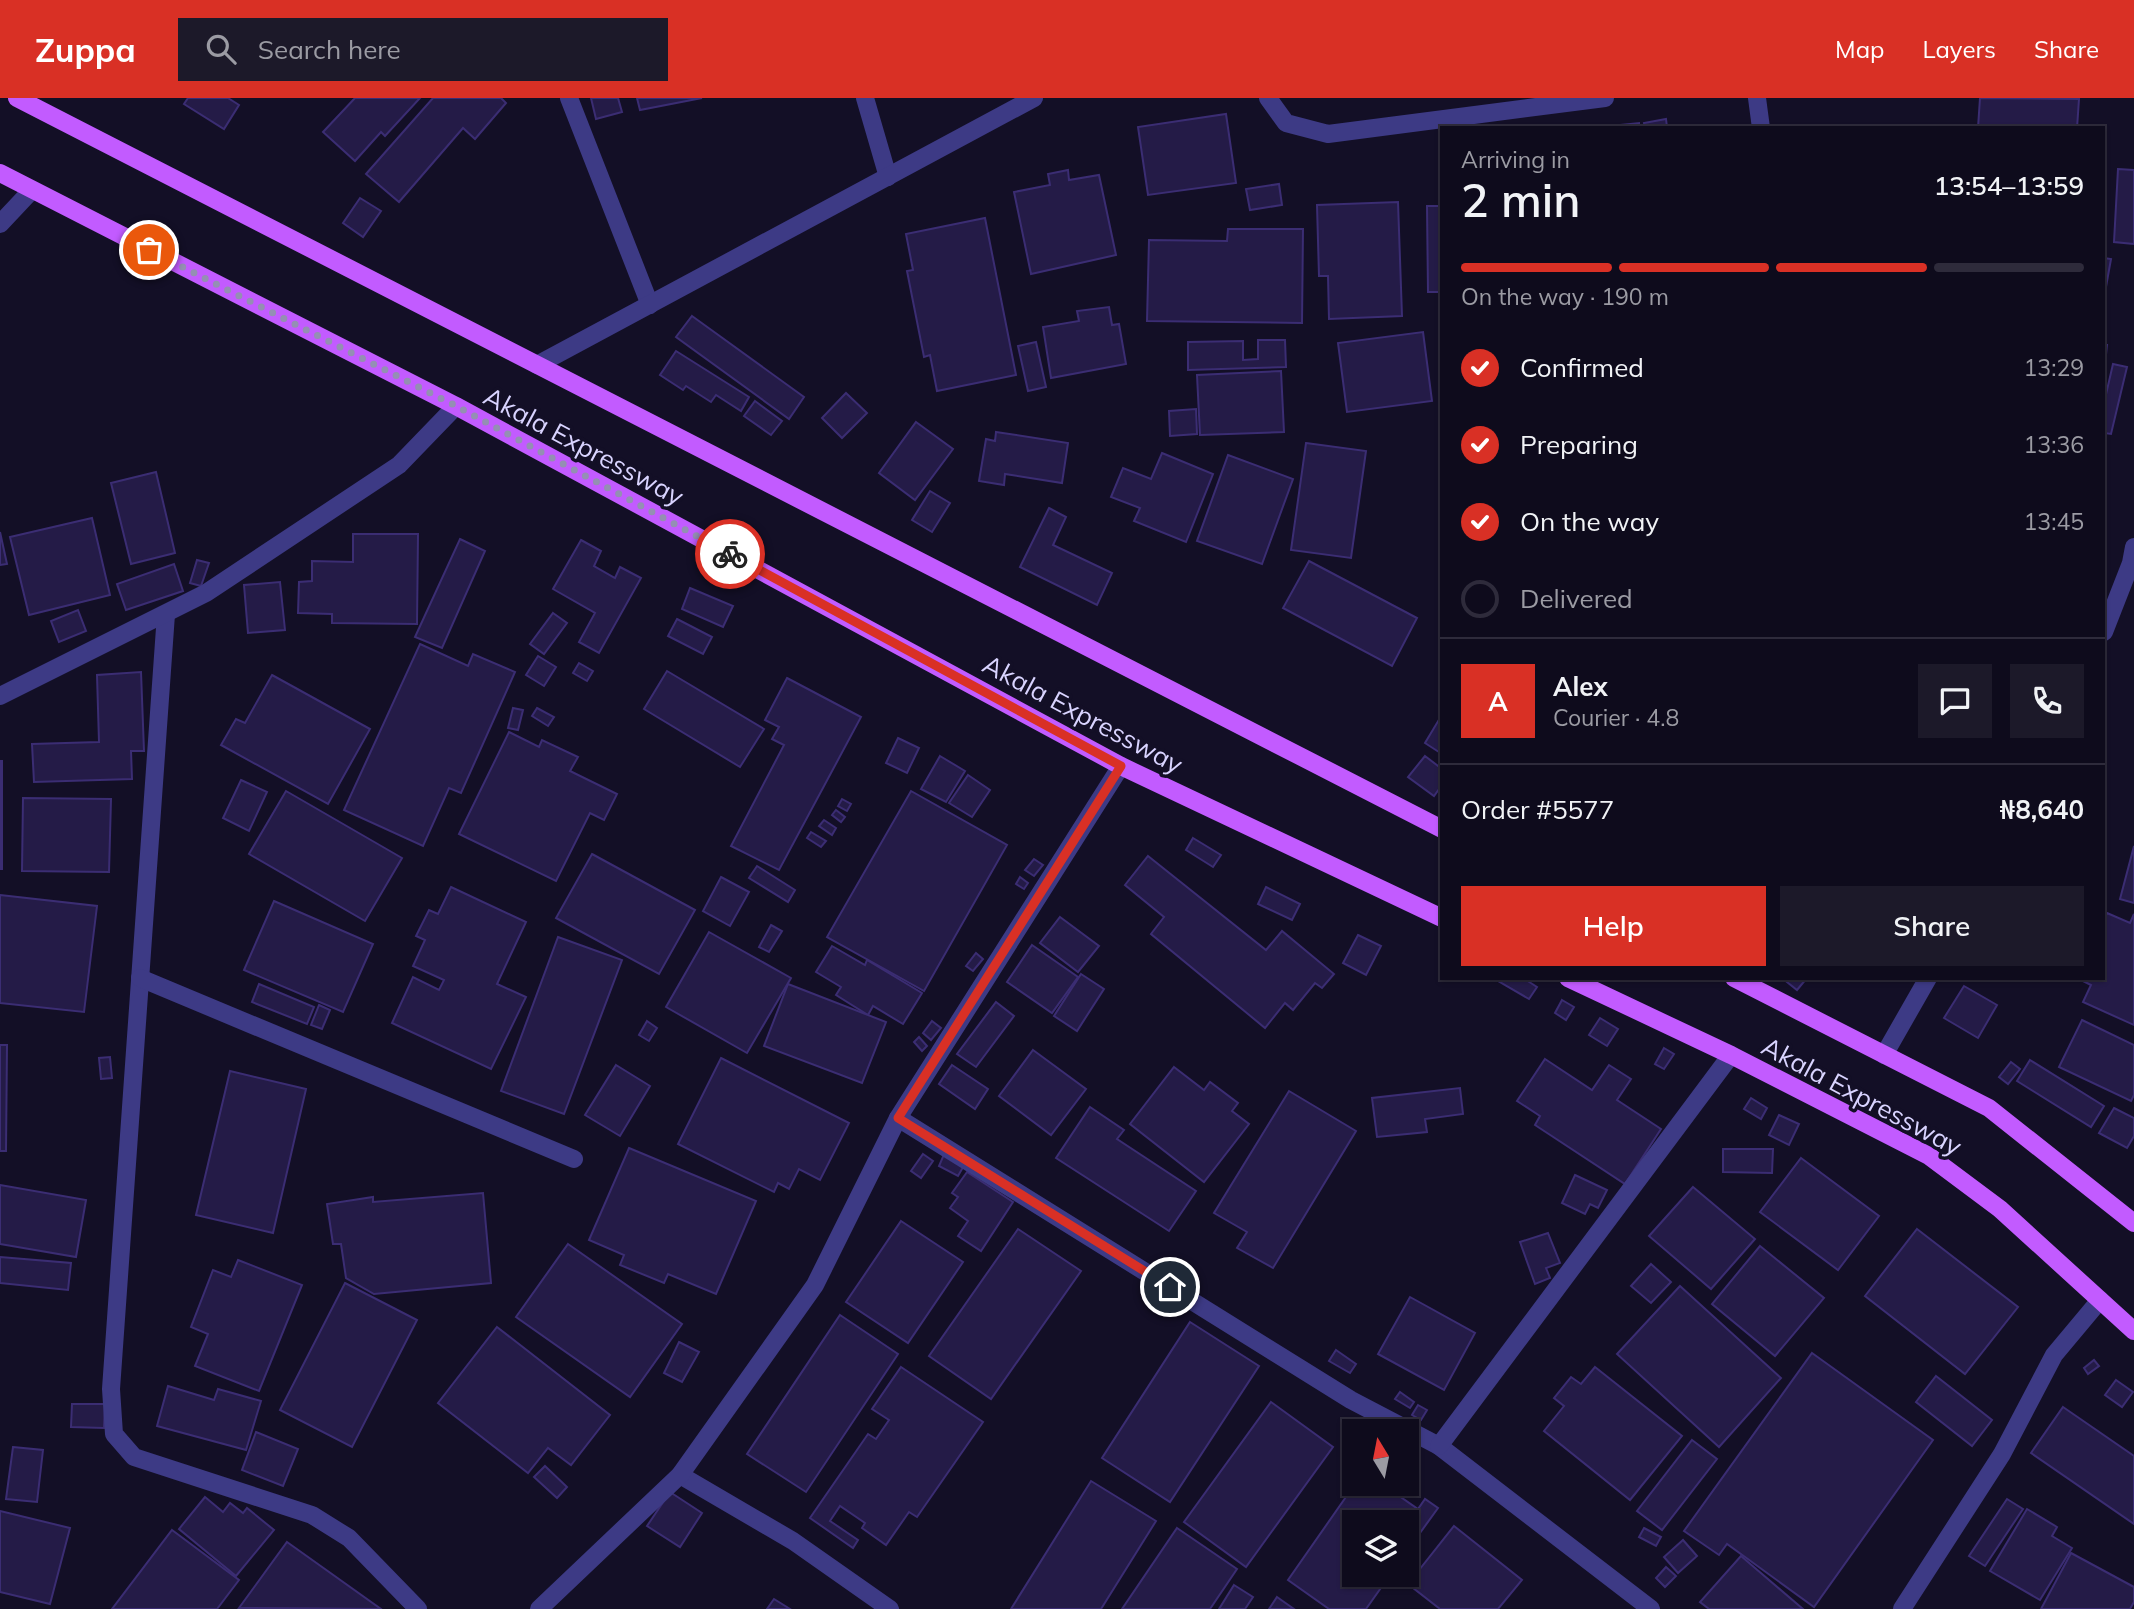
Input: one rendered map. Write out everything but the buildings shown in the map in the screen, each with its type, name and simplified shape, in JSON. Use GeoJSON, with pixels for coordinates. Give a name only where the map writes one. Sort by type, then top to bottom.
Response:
{"type":"FeatureCollection","features":[{"type":"Feature","properties":{"kind":"main road","name":"Akala Expressway"},"geometry":{"type":"LineString","coordinates":[[17,98],[1440,828]]}},
{"type":"Feature","properties":{"kind":"main road","name":"Akala Expressway"},"geometry":{"type":"LineString","coordinates":[[0,173],[456,406],[1121,766],[1440,917]]}},
{"type":"Feature","properties":{"kind":"main road","name":"Akala Expressway"},"geometry":{"type":"LineString","coordinates":[[1572,980],[1731,1055],[1929,1156],[2000,1209],[2134,1331]]}},
{"type":"Feature","properties":{"kind":"main road","name":"Akala Expressway"},"geometry":{"type":"LineString","coordinates":[[1738,980],[1989,1108],[2134,1223]]}},
{"type":"Feature","properties":{"kind":"street"},"geometry":{"type":"LineString","coordinates":[[569,98],[650,305]]}},
{"type":"Feature","properties":{"kind":"street"},"geometry":{"type":"LineString","coordinates":[[864,98],[888,177]]}},
{"type":"Feature","properties":{"kind":"street"},"geometry":{"type":"LineString","coordinates":[[537,365],[1034,98]]}},
{"type":"Feature","properties":{"kind":"street"},"geometry":{"type":"LineString","coordinates":[[1268,98],[1286,123],[1328,134],[1605,98]]}},
{"type":"Feature","properties":{"kind":"street"},"geometry":{"type":"LineString","coordinates":[[1758,98],[1762,126]]}},
{"type":"Feature","properties":{"kind":"street"},"geometry":{"type":"LineString","coordinates":[[0,224],[31,191]]}},
{"type":"Feature","properties":{"kind":"street"},"geometry":{"type":"LineString","coordinates":[[0,696],[206,593],[399,465],[456,406]]}},
{"type":"Feature","properties":{"kind":"street"},"geometry":{"type":"LineString","coordinates":[[2105,629],[2133,558]]}},
{"type":"Feature","properties":{"kind":"street"},"geometry":{"type":"LineString","coordinates":[[166,614],[111,1389],[114,1434],[134,1457],[312,1515],[349,1538],[418,1609]]}},
{"type":"Feature","properties":{"kind":"street"},"geometry":{"type":"LineString","coordinates":[[539,1609],[680,1475],[815,1285],[898,1118],[1121,766]]}},
{"type":"Feature","properties":{"kind":"street"},"geometry":{"type":"LineString","coordinates":[[140,978],[574,1159]]}},
{"type":"Feature","properties":{"kind":"street"},"geometry":{"type":"LineString","coordinates":[[1884,1055],[1927,980]]}},
{"type":"Feature","properties":{"kind":"street"},"geometry":{"type":"LineString","coordinates":[[1439,1446],[1731,1055]]}},
{"type":"Feature","properties":{"kind":"street"},"geometry":{"type":"LineString","coordinates":[[898,1118],[1351,1400],[1439,1446],[1651,1609]]}},
{"type":"Feature","properties":{"kind":"street"},"geometry":{"type":"LineString","coordinates":[[1902,1609],[2002,1454],[2054,1355],[2100,1300]]}},
{"type":"Feature","properties":{"kind":"street"},"geometry":{"type":"LineString","coordinates":[[680,1475],[793,1541],[890,1609]]}},
{"type":"Feature","properties":{"kind":"way so far"},"geometry":{"type":"LineString","coordinates":[[149,250],[456,406],[730,554]]}},
{"type":"Feature","properties":{"kind":"route"},"geometry":{"type":"LineString","coordinates":[[730,554],[1121,766],[898,1118],[1170,1287]]}}]}
